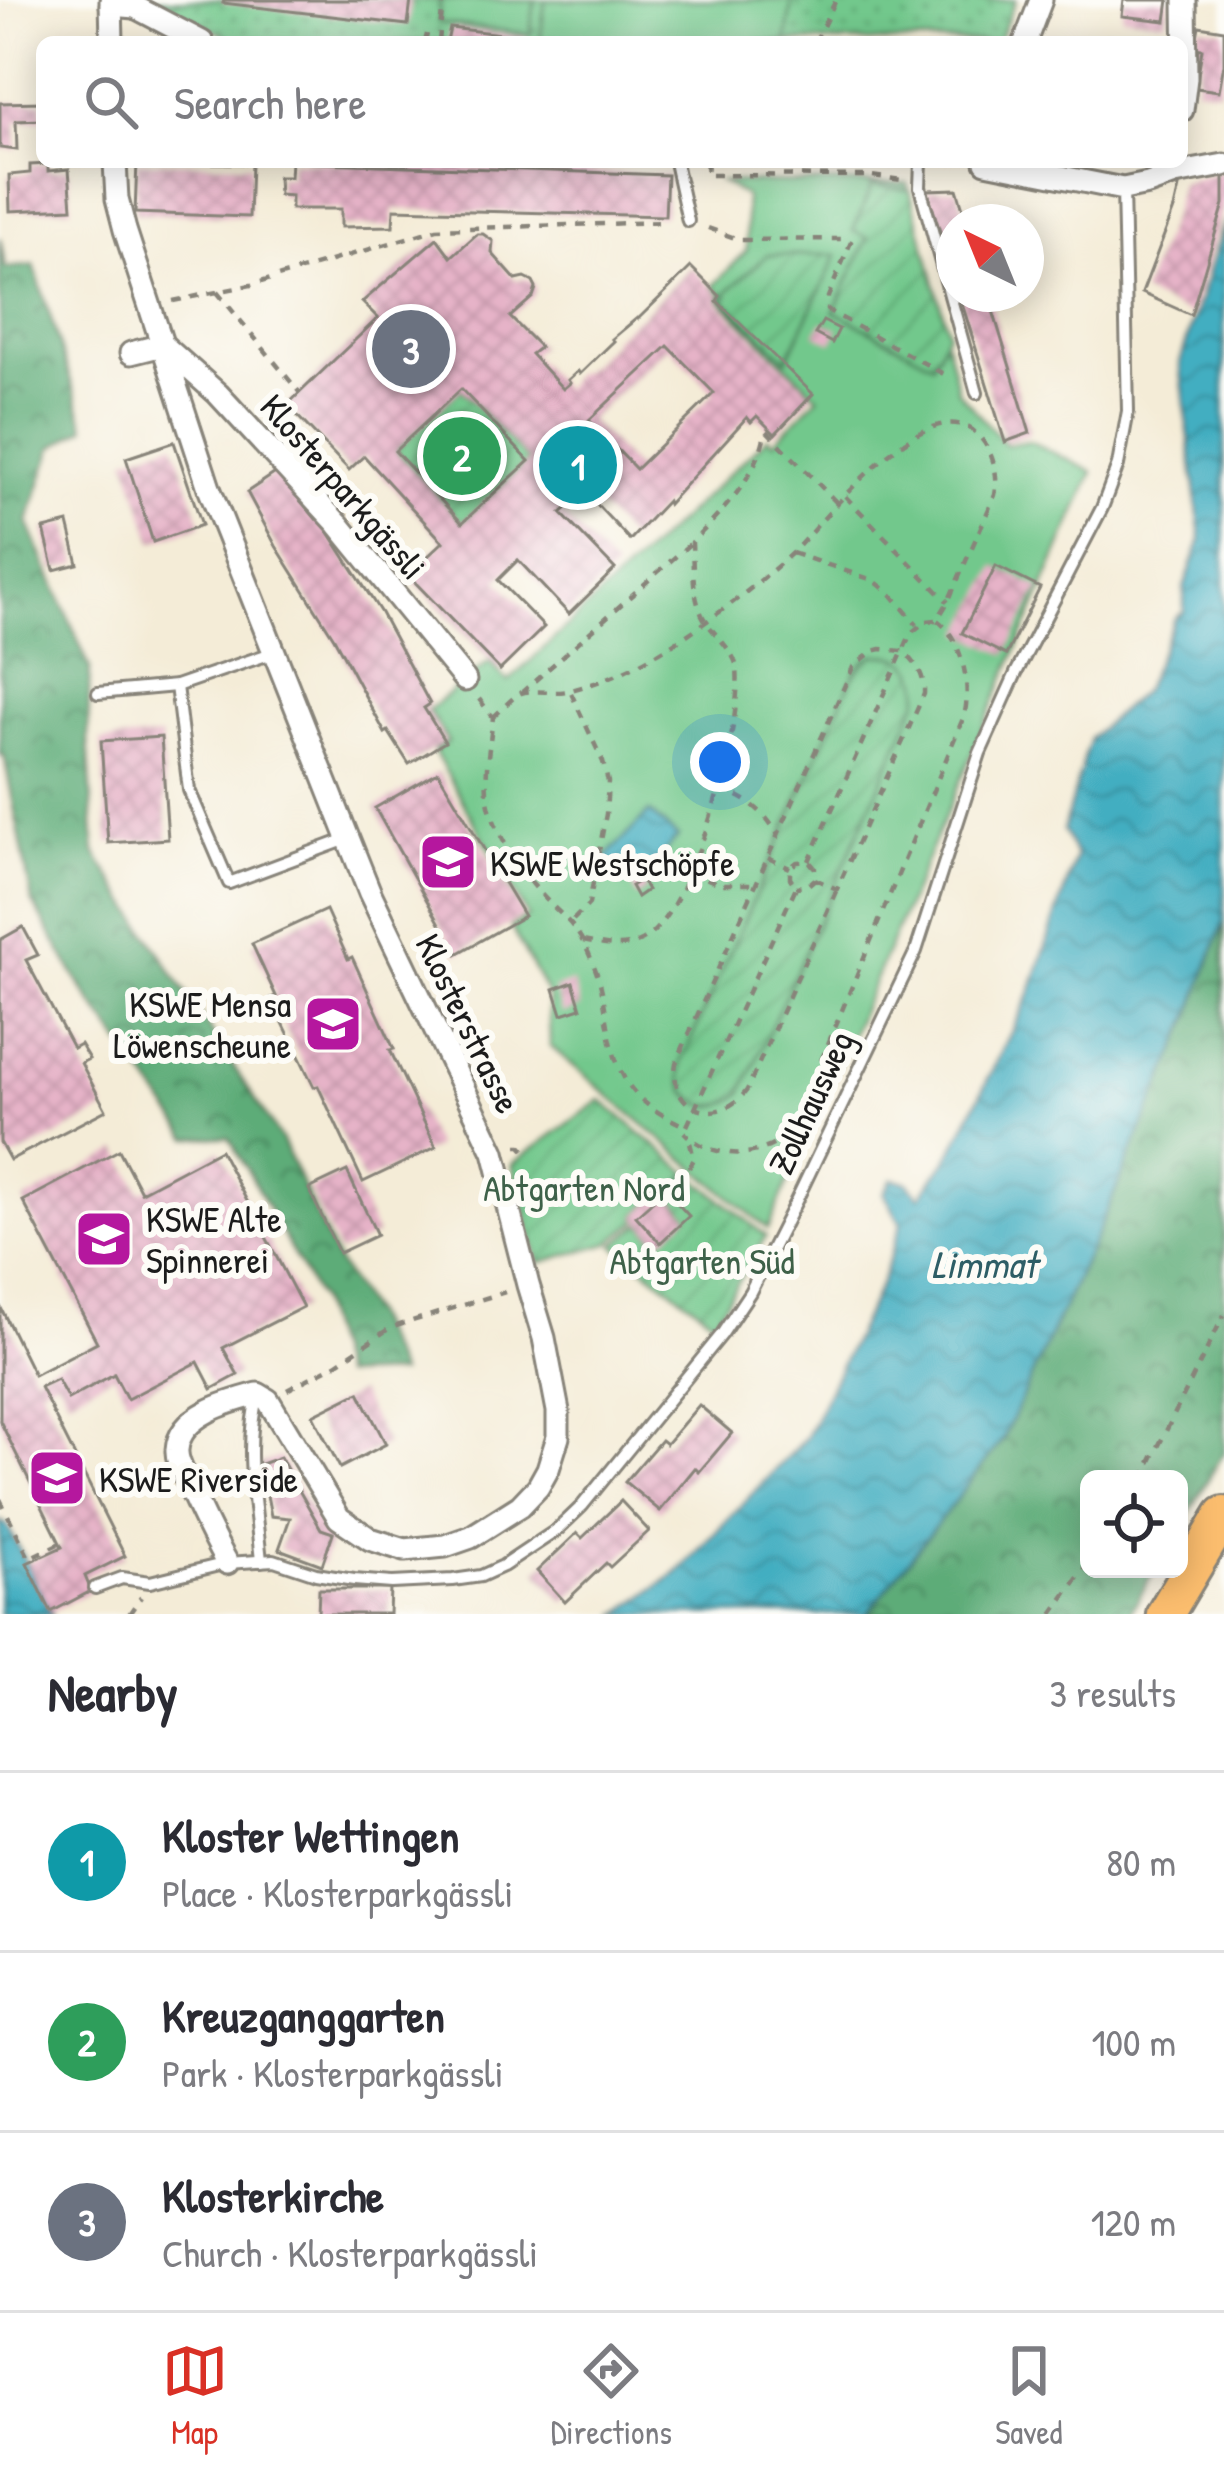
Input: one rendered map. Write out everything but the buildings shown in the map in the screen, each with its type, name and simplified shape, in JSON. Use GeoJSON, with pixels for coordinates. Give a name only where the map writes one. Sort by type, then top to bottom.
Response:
{"type":"FeatureCollection","features":[{"type":"Feature","properties":{"kind":"main road"},"geometry":{"type":"LineString","coordinates":[[1165,1614],[1224,1515]]}},
{"type":"Feature","properties":{"kind":"street"},"geometry":{"type":"LineString","coordinates":[[1027,36],[1041,0]]}},
{"type":"Feature","properties":{"kind":"street"},"geometry":{"type":"LineString","coordinates":[[1185,0],[1185,36]]}},
{"type":"Feature","properties":{"kind":"street"},"geometry":{"type":"LineString","coordinates":[[112,36],[111,3],[135,7],[191,36]]}},
{"type":"Feature","properties":{"kind":"street"},"geometry":{"type":"LineString","coordinates":[[1188,167],[1221,166]]}},
{"type":"Feature","properties":{"kind":"street","name":"Klosterstrasse"},"geometry":{"type":"LineString","coordinates":[[115,168],[117,199],[209,488],[370,893],[494,1151],[548,1356],[558,1411],[557,1437],[538,1487],[520,1506],[472,1537],[445,1546],[405,1550],[351,1529],[329,1505],[263,1397]]}},
{"type":"Feature","properties":{"kind":"street"},"geometry":{"type":"LineString","coordinates":[[1017,168],[1124,189],[1175,168]]}},
{"type":"Feature","properties":{"kind":"street"},"geometry":{"type":"LineString","coordinates":[[131,353],[163,345]]}},
{"type":"Feature","properties":{"kind":"street","name":"Klosterparkgässli"},"geometry":{"type":"LineString","coordinates":[[163,345],[218,394],[338,524],[465,680]]}},
{"type":"Feature","properties":{"kind":"street"},"geometry":{"type":"LineString","coordinates":[[227,1563],[176,1454],[194,1419],[230,1401],[263,1397]]}},
{"type":"Feature","properties":{"kind":"lane"},"geometry":{"type":"LineString","coordinates":[[676,168],[688,221]]}},
{"type":"Feature","properties":{"kind":"lane"},"geometry":{"type":"LineString","coordinates":[[920,168],[919,182],[977,393]]}},
{"type":"Feature","properties":{"kind":"lane","name":"Zollhausweg"},"geometry":{"type":"LineString","coordinates":[[95,1588],[122,1578],[150,1582],[227,1563],[274,1560],[316,1574],[392,1582],[481,1576],[543,1540],[582,1506],[688,1379],[750,1292],[916,951],[980,753],[1095,523],[1118,465],[1128,390],[1124,189]]}},
{"type":"Feature","properties":{"kind":"lane"},"geometry":{"type":"LineString","coordinates":[[98,693],[176,686],[276,652]]}},
{"type":"Feature","properties":{"kind":"lane"},"geometry":{"type":"LineString","coordinates":[[176,686],[189,790],[229,884],[348,838]]}},
{"type":"Feature","properties":{"kind":"lane"},"geometry":{"type":"LineString","coordinates":[[261,1561],[250,1438],[252,1416],[263,1397]]}},
{"type":"Feature","properties":{"kind":"path"},"geometry":{"type":"LineString","coordinates":[[440,36],[443,0]]}},
{"type":"Feature","properties":{"kind":"path"},"geometry":{"type":"LineString","coordinates":[[818,36],[836,0]]}},
{"type":"Feature","properties":{"kind":"path"},"geometry":{"type":"LineString","coordinates":[[705,168],[706,175],[872,176],[919,182]]}},
{"type":"Feature","properties":{"kind":"path"},"geometry":{"type":"LineString","coordinates":[[150,306],[251,285],[437,229],[688,221],[740,240],[851,242],[828,297],[829,317],[953,380]]}},
{"type":"Feature","properties":{"kind":"path"},"geometry":{"type":"LineString","coordinates":[[217,292],[300,393]]}},
{"type":"Feature","properties":{"kind":"path"},"geometry":{"type":"LineString","coordinates":[[521,693],[570,691],[640,663],[706,622],[792,553],[880,460],[916,436],[950,424],[976,433],[992,459],[997,487],[937,620]]}},
{"type":"Feature","properties":{"kind":"path"},"geometry":{"type":"LineString","coordinates":[[809,861],[903,651],[917,626],[937,620],[952,636],[968,702],[794,1126],[776,1144],[735,1153],[703,1147],[686,1129],[637,1095],[622,1074],[609,1038],[600,984],[583,941],[532,883],[494,821],[487,783],[494,717],[721,512],[761,450],[766,430],[838,503]]}},
{"type":"Feature","properties":{"kind":"path"},"geometry":{"type":"LineString","coordinates":[[845,496],[948,602]]}},
{"type":"Feature","properties":{"kind":"path"},"geometry":{"type":"LineString","coordinates":[[583,941],[630,946],[664,921],[721,789],[732,736],[737,664],[706,622],[698,600],[692,542]]}},
{"type":"Feature","properties":{"kind":"path"},"geometry":{"type":"LineString","coordinates":[[792,553],[873,580],[917,626]]}},
{"type":"Feature","properties":{"kind":"path"},"geometry":{"type":"LineString","coordinates":[[873,651],[903,651],[922,676],[923,694],[747,1090],[733,1106],[705,1112],[695,1108],[682,1097],[674,1071],[854,667],[873,651]]}},
{"type":"Feature","properties":{"kind":"path"},"geometry":{"type":"LineString","coordinates":[[465,680],[494,717]]}},
{"type":"Feature","properties":{"kind":"path"},"geometry":{"type":"LineString","coordinates":[[570,691],[608,782],[590,904],[571,922]]}},
{"type":"Feature","properties":{"kind":"path"},"geometry":{"type":"LineString","coordinates":[[721,789],[748,800],[778,836]]}},
{"type":"Feature","properties":{"kind":"path"},"geometry":{"type":"LineString","coordinates":[[768,858],[790,868]]}},
{"type":"Feature","properties":{"kind":"path"},"geometry":{"type":"LineString","coordinates":[[796,886],[790,868],[809,861]]}},
{"type":"Feature","properties":{"kind":"path"},"geometry":{"type":"LineString","coordinates":[[809,861],[815,868],[815,880]]}},
{"type":"Feature","properties":{"kind":"path"},"geometry":{"type":"LineString","coordinates":[[689,871],[718,884],[756,884]]}},
{"type":"Feature","properties":{"kind":"path"},"geometry":{"type":"LineString","coordinates":[[815,880],[837,889]]}},
{"type":"Feature","properties":{"kind":"path"},"geometry":{"type":"LineString","coordinates":[[796,886],[815,880]]}},
{"type":"Feature","properties":{"kind":"path"},"geometry":{"type":"LineString","coordinates":[[689,1168],[694,1154],[686,1129],[796,886]]}},
{"type":"Feature","properties":{"kind":"path"},"geometry":{"type":"LineString","coordinates":[[263,1397],[336,1364],[390,1328],[528,1285]]}},
{"type":"Feature","properties":{"kind":"path"},"geometry":{"type":"LineString","coordinates":[[1146,1470],[1224,1315]]}},
{"type":"Feature","properties":{"kind":"path"},"geometry":{"type":"LineString","coordinates":[[0,1499],[29,1558],[58,1544],[60,1548]]}},
{"type":"Feature","properties":{"kind":"path"},"geometry":{"type":"LineString","coordinates":[[1052,1614],[1080,1575]]}},
{"type":"Feature","properties":{"kind":"green space"},"geometry":{"type":"Polygon","coordinates":[[[154,0],[1016,0],[1001,36],[226,36],[154,0]]]}},
{"type":"Feature","properties":{"kind":"green space"},"geometry":{"type":"Polygon","coordinates":[[[441,0],[535,0],[530,34],[438,23],[441,0]]]}},
{"type":"Feature","properties":{"kind":"green space"},"geometry":{"type":"Polygon","coordinates":[[[545,0],[792,0],[787,36],[541,36],[545,0]]]}},
{"type":"Feature","properties":{"kind":"green space"},"geometry":{"type":"Polygon","coordinates":[[[721,182],[907,183],[958,391],[1006,445],[1029,441],[1093,472],[768,1229],[550,1046],[548,996],[511,927],[528,917],[434,751],[448,742],[428,710],[489,662],[508,682],[768,437],[774,442],[818,397],[719,299],[723,295],[713,286],[747,250],[745,196],[721,182]]]}},
{"type":"Feature","properties":{"kind":"green space"},"geometry":{"type":"Polygon","coordinates":[[[872,185],[910,190],[936,287],[936,312],[943,312],[948,332],[933,364],[834,311],[868,238],[853,231],[872,185]]]}},
{"type":"Feature","properties":{"kind":"green space"},"geometry":{"type":"Polygon","coordinates":[[[0,237],[5,268],[34,265],[86,428],[53,447],[28,522],[90,668],[88,739],[95,852],[282,1141],[338,1263],[371,1314],[399,1374],[341,1376],[319,1301],[229,1137],[189,1138],[83,990],[32,901],[4,755],[0,755],[0,237]]]}},
{"type":"Feature","properties":{"kind":"green space"},"geometry":{"type":"Polygon","coordinates":[[[767,255],[837,255],[787,360],[724,300],[767,255]]]}},
{"type":"Feature","properties":{"kind":"green space"},"geometry":{"type":"Polygon","coordinates":[[[461,389],[529,461],[462,523],[395,451],[461,389]]]}},
{"type":"Feature","properties":{"kind":"green space"},"geometry":{"type":"Polygon","coordinates":[[[874,655],[895,656],[910,665],[918,679],[918,700],[741,1094],[718,1105],[697,1102],[683,1086],[682,1060],[854,674],[874,655]]]}},
{"type":"Feature","properties":{"kind":"green space"},"geometry":{"type":"Polygon","coordinates":[[[1224,921],[1224,1452],[1188,1515],[1188,1470],[1080,1470],[1080,1578],[1151,1578],[1129,1614],[867,1614],[1003,1439],[1190,1018],[1224,921]]]}},
{"type":"Feature","properties":{"kind":"green space","name":"Abtgarten Nord"},"geometry":{"type":"Polygon","coordinates":[[[601,1100],[689,1173],[670,1195],[664,1190],[637,1216],[639,1220],[609,1243],[539,1263],[512,1164],[601,1100]]]}},
{"type":"Feature","properties":{"kind":"green space","name":"Abtgarten Süd"},"geometry":{"type":"Polygon","coordinates":[[[692,1175],[766,1236],[714,1321],[614,1245],[642,1223],[659,1242],[688,1216],[671,1196],[692,1175]]]}},
{"type":"Feature","properties":{"kind":"water","name":"Limmat"},"geometry":{"type":"Polygon","coordinates":[[[1224,222],[1224,921],[1190,1018],[1098,1231],[1003,1439],[867,1614],[618,1614],[677,1573],[806,1437],[881,1283],[901,1224],[884,1193],[892,1179],[908,1182],[920,1197],[953,1150],[1030,994],[1076,856],[1063,830],[1090,738],[1144,689],[1175,618],[1184,612],[1184,588],[1201,539],[1180,363],[1224,222]]]}},
{"type":"Feature","properties":{"kind":"water"},"geometry":{"type":"Polygon","coordinates":[[[649,812],[678,837],[649,869],[621,884],[604,859],[649,812]]]}},
{"type":"Feature","properties":{"kind":"water"},"geometry":{"type":"Polygon","coordinates":[[[0,1521],[7,1525],[52,1614],[0,1614],[0,1521]]]}},
{"type":"Feature","properties":{"kind":"place","name":"Klosterkirche"},"geometry":{"type":"Point","coordinates":[411,349]}},
{"type":"Feature","properties":{"kind":"place","name":"Kreuzganggarten"},"geometry":{"type":"Point","coordinates":[462,456]}},
{"type":"Feature","properties":{"kind":"place","name":"Kloster Wettingen"},"geometry":{"type":"Point","coordinates":[578,465]}},
{"type":"Feature","properties":{"kind":"place","name":"KSWE Westschöpfe"},"geometry":{"type":"Point","coordinates":[448,862]}},
{"type":"Feature","properties":{"kind":"place","name":"KSWE Mensa Löwenscheune"},"geometry":{"type":"Point","coordinates":[333,1024]}},
{"type":"Feature","properties":{"kind":"place","name":"KSWE Alte Spinnerei"},"geometry":{"type":"Point","coordinates":[104,1239]}},
{"type":"Feature","properties":{"kind":"place","name":"KSWE Riverside"},"geometry":{"type":"Point","coordinates":[57,1478]}}]}
